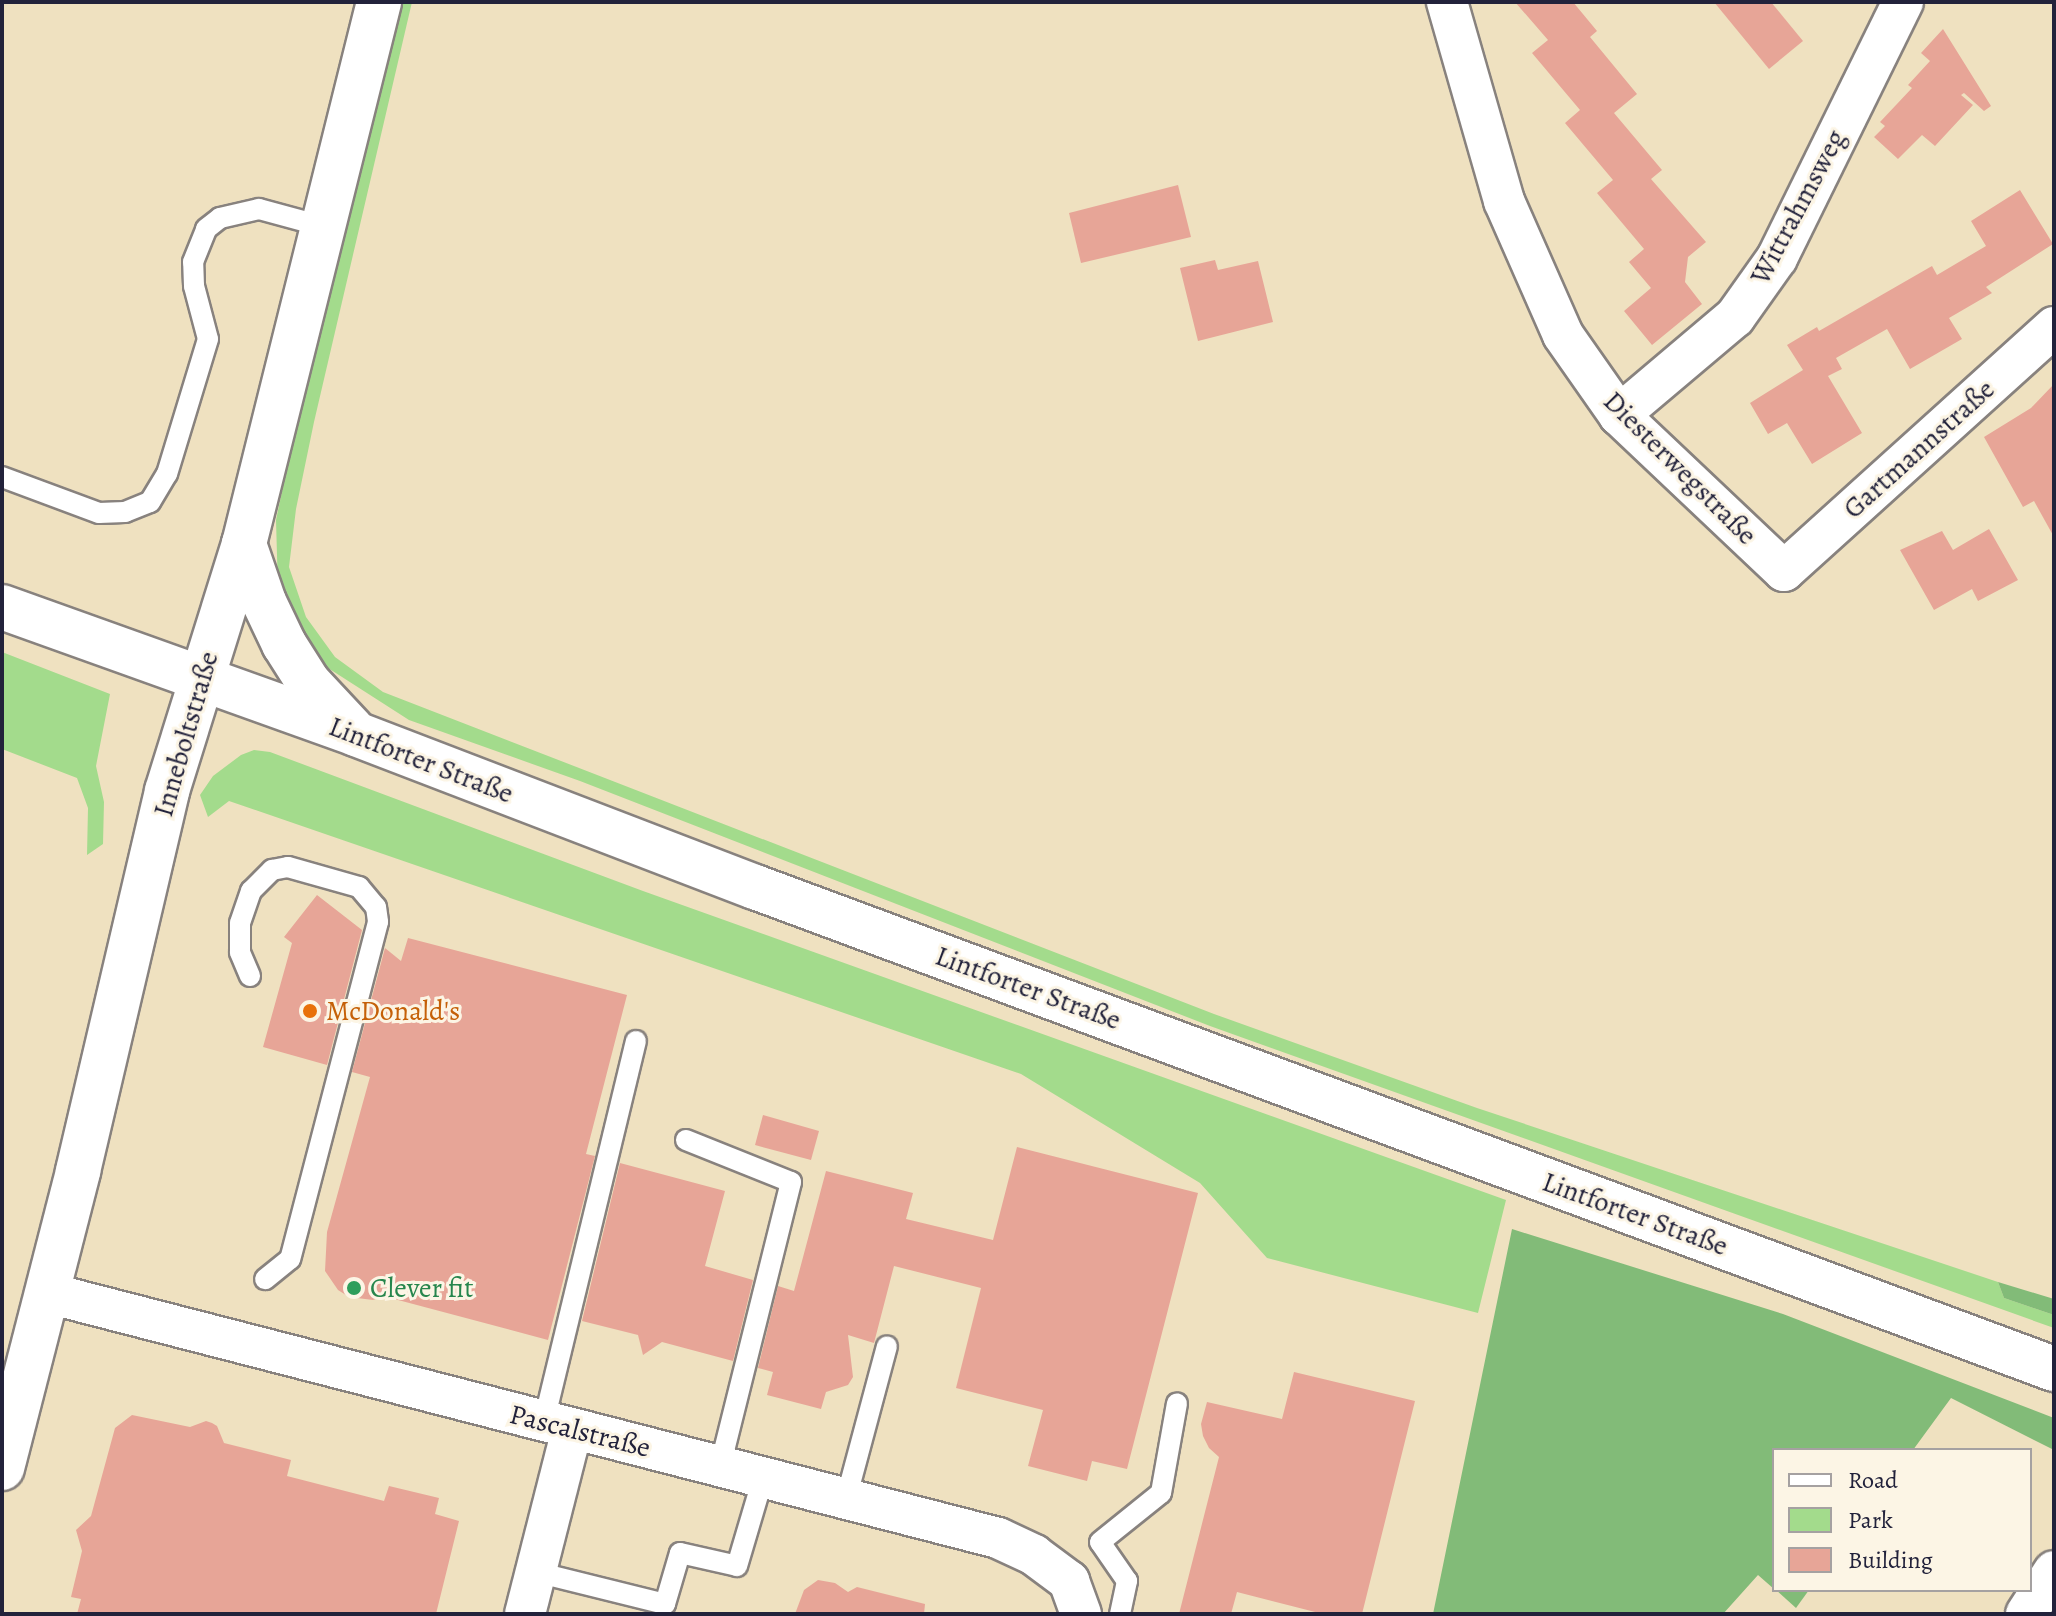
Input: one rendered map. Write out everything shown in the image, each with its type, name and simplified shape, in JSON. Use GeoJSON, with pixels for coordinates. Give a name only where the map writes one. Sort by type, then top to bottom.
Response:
{"type":"FeatureCollection","features":[{"type":"Feature","properties":{"kind":"main road","name":"Inneboltstraße"},"geometry":{"type":"LineString","coordinates":[[2,1468],[48,1293],[167,791],[244,544],[379,2]]}},
{"type":"Feature","properties":{"kind":"main road"},"geometry":{"type":"LineString","coordinates":[[244,544],[264,602],[284,644],[308,682],[356,734]]}},
{"type":"Feature","properties":{"kind":"main road","name":"Lintforter Straße"},"geometry":{"type":"LineString","coordinates":[[2,607],[356,734],[770,893],[2054,1369]]}},
{"type":"Feature","properties":{"kind":"street","name":"Diesterwegstraße"},"geometry":{"type":"LineString","coordinates":[[1447,2],[1504,201],[1563,335],[1619,415],[1784,571]]}},
{"type":"Feature","properties":{"kind":"street","name":"Wittrahmsweg"},"geometry":{"type":"LineString","coordinates":[[1619,415],[1735,317],[1777,258],[1903,2]]}},
{"type":"Feature","properties":{"kind":"street","name":"Gartmannstraße"},"geometry":{"type":"LineString","coordinates":[[1784,571],[2054,327]]}},
{"type":"Feature","properties":{"kind":"street","name":"Pascalstraße"},"geometry":{"type":"LineString","coordinates":[[48,1293],[998,1538],[1034,1555],[1069,1581],[1081,1614]]}},
{"type":"Feature","properties":{"kind":"street"},"geometry":{"type":"LineString","coordinates":[[525,1614],[536,1572],[558,1425]]}},
{"type":"Feature","properties":{"kind":"street"},"geometry":{"type":"LineString","coordinates":[[2026,1614],[2054,1571]]}},
{"type":"Feature","properties":{"kind":"lane"},"geometry":{"type":"LineString","coordinates":[[2,477],[99,513],[125,512],[150,502],[167,474],[208,339],[194,286],[193,262],[206,229],[220,218],[259,209],[322,226]]}},
{"type":"Feature","properties":{"kind":"lane"},"geometry":{"type":"LineString","coordinates":[[250,976],[240,952],[240,923],[251,891],[272,870],[288,867],[359,887],[376,907],[378,922],[290,1259],[265,1279]]}},
{"type":"Feature","properties":{"kind":"lane"},"geometry":{"type":"LineString","coordinates":[[558,1425],[636,1041]]}},
{"type":"Feature","properties":{"kind":"lane"},"geometry":{"type":"LineString","coordinates":[[686,1140],[791,1182],[720,1467]]}},
{"type":"Feature","properties":{"kind":"lane"},"geometry":{"type":"LineString","coordinates":[[846,1499],[887,1346]]}},
{"type":"Feature","properties":{"kind":"lane"},"geometry":{"type":"LineString","coordinates":[[1120,1614],[1127,1581],[1100,1542],[1161,1493],[1177,1403]]}},
{"type":"Feature","properties":{"kind":"lane"},"geometry":{"type":"LineString","coordinates":[[536,1572],[665,1604],[680,1553],[737,1566],[763,1478]]}},
{"type":"Feature","properties":{"kind":"green space"},"geometry":{"type":"Polygon","coordinates":[[[394,2],[412,2],[314,422],[296,509],[289,567],[306,617],[335,657],[383,692],[1214,1014],[1477,1108],[1998,1282],[2004,1298],[2054,1315],[2054,1328],[1210,1026],[580,781],[409,720],[328,668],[303,644],[278,591],[276,520],[337,229],[394,2]]]}},
{"type":"Feature","properties":{"kind":"green space"},"geometry":{"type":"Polygon","coordinates":[[[2,652],[110,694],[96,766],[104,802],[103,844],[87,855],[88,808],[77,778],[2,749],[2,652]]]}},
{"type":"Feature","properties":{"kind":"green space"},"geometry":{"type":"Polygon","coordinates":[[[254,750],[270,752],[643,891],[1506,1200],[1478,1313],[1267,1258],[1200,1183],[1021,1074],[229,801],[208,817],[200,795],[213,776],[241,755],[254,750]]]}},
{"type":"Feature","properties":{"kind":"green space"},"geometry":{"type":"Polygon","coordinates":[[[1512,1229],[1783,1314],[2054,1418],[2054,1450],[1951,1398],[1914,1448],[1772,1448],[1772,1587],[1758,1575],[1723,1614],[1433,1614],[1512,1229]]]}},
{"type":"Feature","properties":{"kind":"green space"},"geometry":{"type":"Polygon","coordinates":[[[1998,1282],[2054,1299],[2054,1315],[2004,1298],[1998,1282]]]}},
{"type":"Feature","properties":{"kind":"green space"},"geometry":{"type":"Polygon","coordinates":[[[1778,1592],[1808,1592],[1796,1608],[1778,1592]]]}},
{"type":"Feature","properties":{"kind":"building"},"geometry":{"type":"Polygon","coordinates":[[[1515,2],[1573,2],[1597,31],[1590,37],[1637,94],[1614,113],[1662,170],[1651,179],[1706,242],[1688,257],[1685,282],[1702,304],[1652,345],[1624,311],[1651,288],[1629,262],[1644,249],[1597,193],[1613,180],[1565,123],[1580,110],[1532,53],[1548,40],[1515,2]]]}},
{"type":"Feature","properties":{"kind":"building"},"geometry":{"type":"Polygon","coordinates":[[[1714,2],[1771,2],[1803,41],[1769,69],[1714,2]]]}},
{"type":"Feature","properties":{"kind":"building"},"geometry":{"type":"Polygon","coordinates":[[[1943,29],[1991,106],[1984,111],[1964,93],[1961,95],[1973,105],[1935,146],[1922,135],[1898,159],[1874,137],[1885,126],[1880,122],[1912,88],[1908,85],[1930,61],[1921,53],[1943,29]]]}},
{"type":"Feature","properties":{"kind":"building"},"geometry":{"type":"Polygon","coordinates":[[[1178,185],[1191,237],[1081,263],[1069,213],[1178,185]]]}},
{"type":"Feature","properties":{"kind":"building"},"geometry":{"type":"Polygon","coordinates":[[[2020,190],[2053,244],[1986,287],[1992,293],[1949,318],[1962,339],[1910,369],[1887,329],[1836,358],[1842,369],[1828,376],[1862,433],[1812,464],[1787,423],[1768,434],[1750,403],[1803,370],[1787,345],[1817,327],[1819,331],[1932,266],[1937,275],[1986,246],[1971,221],[2020,190]]]}},
{"type":"Feature","properties":{"kind":"building"},"geometry":{"type":"Polygon","coordinates":[[[1215,260],[1218,270],[1258,261],[1273,322],[1198,341],[1180,268],[1215,260]]]}},
{"type":"Feature","properties":{"kind":"building"},"geometry":{"type":"Polygon","coordinates":[[[2054,384],[2054,537],[2034,501],[2023,507],[1984,437],[2031,408],[2054,384]]]}},
{"type":"Feature","properties":{"kind":"building"},"geometry":{"type":"Polygon","coordinates":[[[1989,529],[2018,580],[1978,601],[1972,589],[1934,610],[1900,550],[1942,531],[1953,550],[1989,529]]]}},
{"type":"Feature","properties":{"kind":"building","name":"McDonald's"},"geometry":{"type":"Polygon","coordinates":[[[317,895],[362,930],[327,1065],[263,1047],[292,943],[284,937],[317,895]]]}},
{"type":"Feature","properties":{"kind":"building"},"geometry":{"type":"Polygon","coordinates":[[[408,938],[627,995],[586,1154],[595,1156],[548,1340],[383,1296],[373,1300],[349,1297],[338,1290],[325,1271],[327,1232],[370,1077],[352,1072],[385,948],[401,961],[408,938]]]}},
{"type":"Feature","properties":{"kind":"building"},"geometry":{"type":"Polygon","coordinates":[[[763,1115],[819,1131],[811,1160],[755,1145],[763,1115]]]}},
{"type":"Feature","properties":{"kind":"building"},"geometry":{"type":"Polygon","coordinates":[[[1017,1147],[1198,1193],[1127,1469],[1092,1461],[1087,1481],[1028,1466],[1043,1410],[956,1388],[981,1288],[894,1266],[874,1343],[848,1335],[853,1377],[848,1385],[826,1392],[821,1409],[767,1395],[773,1372],[758,1368],[778,1286],[794,1291],[826,1171],[913,1193],[906,1219],[993,1240],[1017,1147]]]}},
{"type":"Feature","properties":{"kind":"building"},"geometry":{"type":"Polygon","coordinates":[[[620,1163],[725,1191],[705,1266],[753,1280],[733,1361],[662,1342],[643,1355],[638,1335],[582,1321],[620,1163]]]}},
{"type":"Feature","properties":{"kind":"building"},"geometry":{"type":"Polygon","coordinates":[[[1294,1372],[1415,1401],[1362,1614],[1323,1614],[1237,1592],[1231,1614],[1179,1614],[1219,1457],[1209,1448],[1203,1436],[1201,1424],[1207,1402],[1282,1419],[1294,1372]]]}},
{"type":"Feature","properties":{"kind":"building"},"geometry":{"type":"Polygon","coordinates":[[[132,1415],[190,1427],[206,1421],[212,1423],[217,1426],[224,1443],[291,1460],[287,1476],[384,1501],[389,1486],[439,1498],[435,1514],[459,1521],[436,1614],[77,1614],[81,1599],[71,1597],[82,1551],[76,1530],[91,1516],[115,1428],[132,1415]]]}},
{"type":"Feature","properties":{"kind":"building"},"geometry":{"type":"Polygon","coordinates":[[[818,1580],[835,1583],[848,1592],[857,1587],[925,1604],[924,1614],[795,1614],[804,1590],[818,1580]]]}},
{"type":"Feature","properties":{"kind":"place","name":"McDonald's"},"geometry":{"type":"Point","coordinates":[310,1011]}},
{"type":"Feature","properties":{"kind":"place","name":"Clever fit"},"geometry":{"type":"Point","coordinates":[354,1288]}}]}
